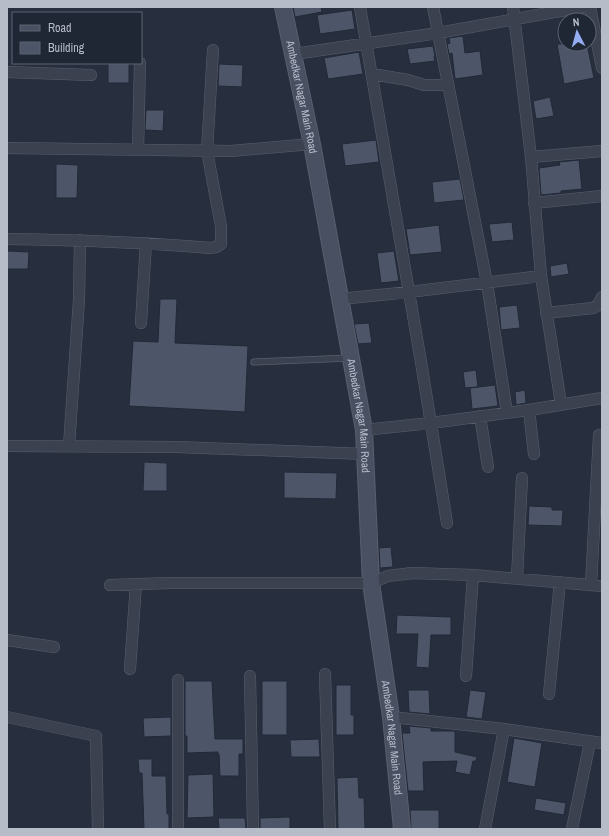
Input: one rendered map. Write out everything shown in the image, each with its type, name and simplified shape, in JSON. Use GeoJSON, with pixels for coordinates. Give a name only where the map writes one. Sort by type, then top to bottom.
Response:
{"type":"FeatureCollection","features":[{"type":"Feature","properties":{"kind":"street","name":"Ambedkar Nagar Main Road"},"geometry":{"type":"LineString","coordinates":[[283,7],[312,144],[364,430],[371,583],[391,717],[402,829]]}},
{"type":"Feature","properties":{"kind":"street"},"geometry":{"type":"LineString","coordinates":[[360,7],[410,292],[447,523]]}},
{"type":"Feature","properties":{"kind":"street"},"geometry":{"type":"LineString","coordinates":[[433,7],[487,282],[507,413]]}},
{"type":"Feature","properties":{"kind":"street"},"geometry":{"type":"LineString","coordinates":[[513,7],[531,157],[540,276],[561,404]]}},
{"type":"Feature","properties":{"kind":"street"},"geometry":{"type":"LineString","coordinates":[[294,54],[438,33],[582,7]]}},
{"type":"Feature","properties":{"kind":"street"},"geometry":{"type":"LineString","coordinates":[[590,7],[602,66]]}},
{"type":"Feature","properties":{"kind":"street"},"geometry":{"type":"LineString","coordinates":[[7,239],[80,240],[210,248],[221,244],[220,226],[208,151],[213,50]]}},
{"type":"Feature","properties":{"kind":"street"},"geometry":{"type":"LineString","coordinates":[[138,150],[140,64]]}},
{"type":"Feature","properties":{"kind":"street"},"geometry":{"type":"LineString","coordinates":[[7,72],[91,75]]}},
{"type":"Feature","properties":{"kind":"street"},"geometry":{"type":"LineString","coordinates":[[372,74],[408,80],[424,85],[448,85]]}},
{"type":"Feature","properties":{"kind":"street"},"geometry":{"type":"LineString","coordinates":[[7,148],[231,151],[312,144]]}},
{"type":"Feature","properties":{"kind":"street"},"geometry":{"type":"LineString","coordinates":[[531,157],[602,151]]}},
{"type":"Feature","properties":{"kind":"street"},"geometry":{"type":"LineString","coordinates":[[534,203],[602,196]]}},
{"type":"Feature","properties":{"kind":"street"},"geometry":{"type":"LineString","coordinates":[[69,446],[79,300],[80,240]]}},
{"type":"Feature","properties":{"kind":"street"},"geometry":{"type":"LineString","coordinates":[[141,323],[146,243]]}},
{"type":"Feature","properties":{"kind":"street"},"geometry":{"type":"LineString","coordinates":[[340,298],[410,292],[540,276]]}},
{"type":"Feature","properties":{"kind":"street"},"geometry":{"type":"LineString","coordinates":[[546,312],[593,308],[598,305],[602,297]]}},
{"type":"Feature","properties":{"kind":"street"},"geometry":{"type":"LineString","coordinates":[[364,430],[507,413],[602,398]]}},
{"type":"Feature","properties":{"kind":"street"},"geometry":{"type":"LineString","coordinates":[[529,410],[534,454]]}},
{"type":"Feature","properties":{"kind":"street"},"geometry":{"type":"LineString","coordinates":[[480,416],[488,467]]}},
{"type":"Feature","properties":{"kind":"street"},"geometry":{"type":"LineString","coordinates":[[110,585],[371,583],[388,576],[412,573],[517,578],[596,586],[599,435]]}},
{"type":"Feature","properties":{"kind":"street"},"geometry":{"type":"LineString","coordinates":[[7,446],[176,447],[365,454]]}},
{"type":"Feature","properties":{"kind":"street"},"geometry":{"type":"LineString","coordinates":[[517,578],[522,478]]}},
{"type":"Feature","properties":{"kind":"street"},"geometry":{"type":"LineString","coordinates":[[466,676],[473,575]]}},
{"type":"Feature","properties":{"kind":"street"},"geometry":{"type":"LineString","coordinates":[[549,694],[560,582]]}},
{"type":"Feature","properties":{"kind":"street"},"geometry":{"type":"LineString","coordinates":[[130,670],[136,584]]}},
{"type":"Feature","properties":{"kind":"street"},"geometry":{"type":"LineString","coordinates":[[7,640],[54,647]]}},
{"type":"Feature","properties":{"kind":"street"},"geometry":{"type":"LineString","coordinates":[[325,674],[330,829]]}},
{"type":"Feature","properties":{"kind":"street"},"geometry":{"type":"LineString","coordinates":[[250,676],[253,829]]}},
{"type":"Feature","properties":{"kind":"street"},"geometry":{"type":"LineString","coordinates":[[178,680],[178,829]]}},
{"type":"Feature","properties":{"kind":"street"},"geometry":{"type":"LineString","coordinates":[[7,717],[96,736],[98,829]]}},
{"type":"Feature","properties":{"kind":"street"},"geometry":{"type":"LineString","coordinates":[[391,717],[504,729],[602,743]]}},
{"type":"Feature","properties":{"kind":"street"},"geometry":{"type":"LineString","coordinates":[[485,829],[504,729]]}},
{"type":"Feature","properties":{"kind":"street"},"geometry":{"type":"LineString","coordinates":[[572,829],[590,742]]}},
{"type":"Feature","properties":{"kind":"lane"},"geometry":{"type":"LineString","coordinates":[[254,362],[351,358]]}},
{"type":"Feature","properties":{"kind":"building"},"geometry":{"type":"Polygon","coordinates":[[[293,7],[321,7],[322,12],[295,17],[293,7]]]}},
{"type":"Feature","properties":{"kind":"building"},"geometry":{"type":"Polygon","coordinates":[[[352,10],[355,29],[320,34],[317,15],[352,10]]]}},
{"type":"Feature","properties":{"kind":"building"},"geometry":{"type":"Polygon","coordinates":[[[463,36],[465,53],[480,51],[483,75],[455,79],[452,53],[449,54],[447,44],[450,43],[449,38],[463,36]]]}},
{"type":"Feature","properties":{"kind":"building"},"geometry":{"type":"Polygon","coordinates":[[[433,46],[435,61],[410,64],[407,49],[433,46]]]}},
{"type":"Feature","properties":{"kind":"building"},"geometry":{"type":"Polygon","coordinates":[[[359,52],[363,74],[328,79],[324,58],[359,52]]]}},
{"type":"Feature","properties":{"kind":"building"},"geometry":{"type":"Polygon","coordinates":[[[558,52],[589,52],[594,78],[564,84],[558,52]]]}},
{"type":"Feature","properties":{"kind":"building"},"geometry":{"type":"Polygon","coordinates":[[[108,64],[129,64],[129,83],[108,83],[108,64]]]}},
{"type":"Feature","properties":{"kind":"building"},"geometry":{"type":"Polygon","coordinates":[[[219,64],[243,65],[242,87],[218,86],[219,64]]]}},
{"type":"Feature","properties":{"kind":"building"},"geometry":{"type":"Polygon","coordinates":[[[550,97],[554,116],[536,119],[533,101],[550,97]]]}},
{"type":"Feature","properties":{"kind":"building"},"geometry":{"type":"Polygon","coordinates":[[[146,110],[164,110],[163,131],[145,130],[146,110]]]}},
{"type":"Feature","properties":{"kind":"building"},"geometry":{"type":"Polygon","coordinates":[[[376,140],[379,162],[345,166],[342,144],[376,140]]]}},
{"type":"Feature","properties":{"kind":"building"},"geometry":{"type":"Polygon","coordinates":[[[579,160],[582,189],[541,195],[539,168],[560,165],[559,162],[579,160]]]}},
{"type":"Feature","properties":{"kind":"building"},"geometry":{"type":"Polygon","coordinates":[[[56,164],[78,165],[77,198],[56,198],[56,164]]]}},
{"type":"Feature","properties":{"kind":"building"},"geometry":{"type":"Polygon","coordinates":[[[460,179],[464,200],[434,203],[432,182],[460,179]]]}},
{"type":"Feature","properties":{"kind":"building"},"geometry":{"type":"Polygon","coordinates":[[[512,222],[514,240],[492,242],[489,224],[512,222]]]}},
{"type":"Feature","properties":{"kind":"building"},"geometry":{"type":"Polygon","coordinates":[[[439,225],[442,252],[410,255],[406,229],[439,225]]]}},
{"type":"Feature","properties":{"kind":"building"},"geometry":{"type":"Polygon","coordinates":[[[7,251],[29,252],[28,269],[7,269],[7,251]]]}},
{"type":"Feature","properties":{"kind":"building"},"geometry":{"type":"Polygon","coordinates":[[[394,251],[399,281],[381,283],[377,253],[394,251]]]}},
{"type":"Feature","properties":{"kind":"building"},"geometry":{"type":"Polygon","coordinates":[[[567,263],[569,274],[551,277],[550,266],[567,263]]]}},
{"type":"Feature","properties":{"kind":"building"},"geometry":{"type":"Polygon","coordinates":[[[160,299],[177,299],[175,343],[248,346],[245,412],[129,406],[133,341],[158,342],[160,299]]]}},
{"type":"Feature","properties":{"kind":"building"},"geometry":{"type":"Polygon","coordinates":[[[517,305],[520,328],[501,330],[499,307],[517,305]]]}},
{"type":"Feature","properties":{"kind":"building"},"geometry":{"type":"Polygon","coordinates":[[[369,323],[372,343],[358,344],[354,324],[369,323]]]}},
{"type":"Feature","properties":{"kind":"building"},"geometry":{"type":"Polygon","coordinates":[[[476,370],[478,387],[465,388],[463,372],[476,370]]]}},
{"type":"Feature","properties":{"kind":"building"},"geometry":{"type":"Polygon","coordinates":[[[495,385],[498,406],[472,409],[470,388],[495,385]]]}},
{"type":"Feature","properties":{"kind":"building"},"geometry":{"type":"Polygon","coordinates":[[[525,390],[526,403],[516,405],[515,392],[525,390]]]}},
{"type":"Feature","properties":{"kind":"building"},"geometry":{"type":"Polygon","coordinates":[[[144,462],[167,463],[167,491],[143,491],[144,462]]]}},
{"type":"Feature","properties":{"kind":"building"},"geometry":{"type":"Polygon","coordinates":[[[284,472],[337,473],[336,499],[284,498],[284,472]]]}},
{"type":"Feature","properties":{"kind":"building"},"geometry":{"type":"Polygon","coordinates":[[[529,506],[552,507],[552,510],[563,510],[562,526],[528,525],[529,506]]]}},
{"type":"Feature","properties":{"kind":"building"},"geometry":{"type":"Polygon","coordinates":[[[391,547],[393,567],[380,568],[379,548],[391,547]]]}},
{"type":"Feature","properties":{"kind":"building"},"geometry":{"type":"Polygon","coordinates":[[[397,615],[451,617],[451,635],[431,635],[429,668],[416,667],[418,634],[396,634],[397,615]]]}},
{"type":"Feature","properties":{"kind":"building"},"geometry":{"type":"Polygon","coordinates":[[[185,681],[212,681],[215,739],[243,739],[243,754],[239,754],[239,776],[220,776],[218,752],[187,753],[187,736],[185,736],[185,681]]]}},
{"type":"Feature","properties":{"kind":"building"},"geometry":{"type":"Polygon","coordinates":[[[262,681],[287,681],[287,735],[262,735],[262,681]]]}},
{"type":"Feature","properties":{"kind":"building"},"geometry":{"type":"Polygon","coordinates":[[[336,685],[351,685],[351,715],[354,715],[354,735],[336,735],[336,685]]]}},
{"type":"Feature","properties":{"kind":"building"},"geometry":{"type":"Polygon","coordinates":[[[408,690],[429,690],[430,714],[409,712],[408,690]]]}},
{"type":"Feature","properties":{"kind":"building"},"geometry":{"type":"Polygon","coordinates":[[[470,690],[486,692],[482,719],[466,717],[470,690]]]}},
{"type":"Feature","properties":{"kind":"building"},"geometry":{"type":"Polygon","coordinates":[[[171,717],[171,736],[144,737],[143,718],[171,717]]]}},
{"type":"Feature","properties":{"kind":"building"},"geometry":{"type":"Polygon","coordinates":[[[409,726],[431,728],[431,731],[455,731],[455,752],[477,757],[476,761],[473,761],[470,775],[455,772],[457,761],[423,762],[424,791],[408,791],[402,733],[410,733],[409,726]]]}},
{"type":"Feature","properties":{"kind":"building"},"geometry":{"type":"Polygon","coordinates":[[[514,738],[542,743],[535,787],[507,782],[514,738]]]}},
{"type":"Feature","properties":{"kind":"building"},"geometry":{"type":"Polygon","coordinates":[[[319,739],[320,757],[291,757],[290,740],[319,739]]]}},
{"type":"Feature","properties":{"kind":"building"},"geometry":{"type":"Polygon","coordinates":[[[138,759],[152,759],[152,776],[166,776],[169,829],[144,829],[142,773],[139,773],[138,759]]]}},
{"type":"Feature","properties":{"kind":"building"},"geometry":{"type":"Polygon","coordinates":[[[213,774],[214,817],[187,818],[188,775],[213,774]]]}},
{"type":"Feature","properties":{"kind":"building"},"geometry":{"type":"Polygon","coordinates":[[[358,777],[359,798],[364,798],[365,829],[338,829],[337,778],[358,777]]]}},
{"type":"Feature","properties":{"kind":"building"},"geometry":{"type":"Polygon","coordinates":[[[536,798],[566,803],[564,815],[534,810],[536,798]]]}},
{"type":"Feature","properties":{"kind":"building"},"geometry":{"type":"Polygon","coordinates":[[[410,810],[439,810],[439,829],[411,829],[410,810]]]}},
{"type":"Feature","properties":{"kind":"building"},"geometry":{"type":"Polygon","coordinates":[[[290,817],[290,829],[260,829],[260,818],[290,817]]]}},
{"type":"Feature","properties":{"kind":"building"},"geometry":{"type":"Polygon","coordinates":[[[218,818],[245,818],[246,829],[219,829],[218,818]]]}}]}
